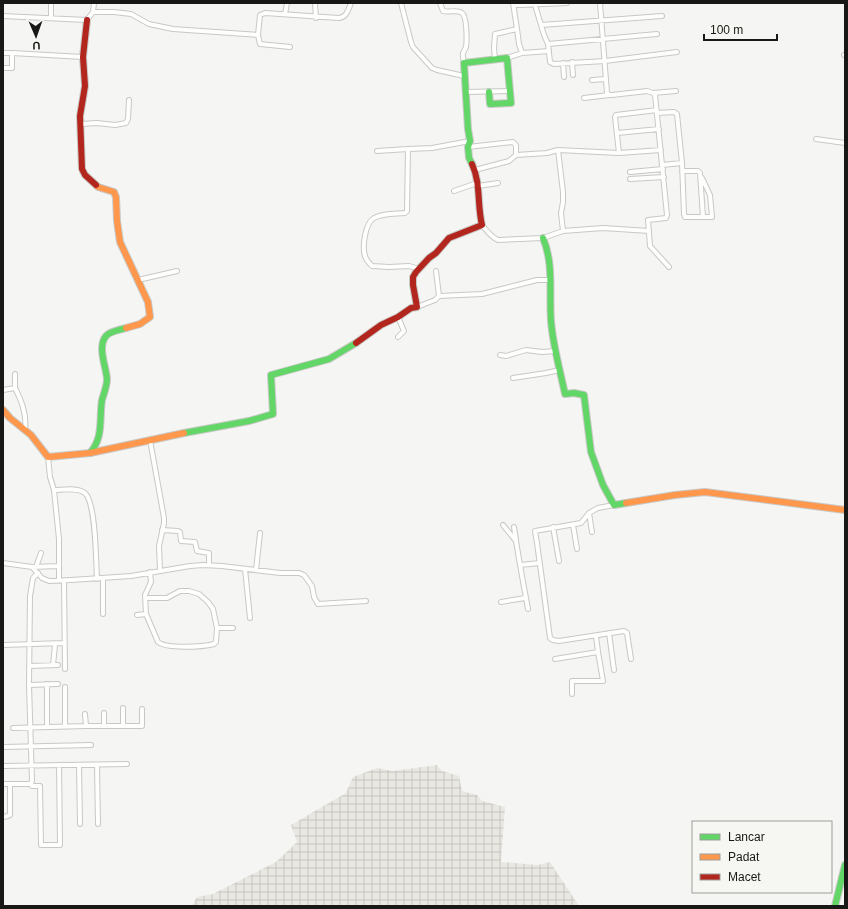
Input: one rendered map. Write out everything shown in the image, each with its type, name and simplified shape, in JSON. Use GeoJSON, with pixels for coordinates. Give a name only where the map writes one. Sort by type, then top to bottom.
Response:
{"type":"FeatureCollection","features":[{"type":"Feature","properties":{"kind":"street"},"geometry":{"type":"LineString","coordinates":[[51,3],[51,18]]}},
{"type":"Feature","properties":{"kind":"street"},"geometry":{"type":"LineString","coordinates":[[90,453],[98,444],[102,400],[107,384],[103,347],[104,339],[108,334],[142,323],[150,317],[148,302],[120,242],[116,197],[114,192],[98,187],[85,175],[82,169],[80,116],[84,86],[83,57],[87,20],[93,12],[94,3]]}},
{"type":"Feature","properties":{"kind":"street"},"geometry":{"type":"LineString","coordinates":[[285,14],[287,3]]}},
{"type":"Feature","properties":{"kind":"street"},"geometry":{"type":"LineString","coordinates":[[315,3],[316,18]]}},
{"type":"Feature","properties":{"kind":"street"},"geometry":{"type":"LineString","coordinates":[[290,47],[260,44],[258,35],[260,15],[265,13],[316,18],[343,18],[346,15],[351,3]]}},
{"type":"Feature","properties":{"kind":"street"},"geometry":{"type":"LineString","coordinates":[[401,3],[413,47],[429,66],[437,70],[464,76]]}},
{"type":"Feature","properties":{"kind":"street"},"geometry":{"type":"LineString","coordinates":[[440,3],[443,11],[457,11],[462,13],[464,16],[466,47],[463,53],[469,158],[475,170],[479,213],[482,225],[491,235],[498,240],[543,238],[563,231],[603,228],[649,231]]}},
{"type":"Feature","properties":{"kind":"street"},"geometry":{"type":"LineString","coordinates":[[513,3],[519,44],[522,54]]}},
{"type":"Feature","properties":{"kind":"street"},"geometry":{"type":"LineString","coordinates":[[517,3],[517,5],[566,3]]}},
{"type":"Feature","properties":{"kind":"street"},"geometry":{"type":"LineString","coordinates":[[600,3],[607,93],[609,95]]}},
{"type":"Feature","properties":{"kind":"street"},"geometry":{"type":"LineString","coordinates":[[535,5],[548,44],[551,63],[605,60],[677,52]]}},
{"type":"Feature","properties":{"kind":"street"},"geometry":{"type":"LineString","coordinates":[[93,12],[131,14],[149,24],[173,29],[258,35]]}},
{"type":"Feature","properties":{"kind":"street"},"geometry":{"type":"LineString","coordinates":[[3,16],[87,20]]}},
{"type":"Feature","properties":{"kind":"street"},"geometry":{"type":"LineString","coordinates":[[541,25],[662,16]]}},
{"type":"Feature","properties":{"kind":"street"},"geometry":{"type":"LineString","coordinates":[[494,60],[495,34],[517,29]]}},
{"type":"Feature","properties":{"kind":"street"},"geometry":{"type":"LineString","coordinates":[[548,44],[657,34]]}},
{"type":"Feature","properties":{"kind":"street"},"geometry":{"type":"LineString","coordinates":[[464,62],[494,60],[522,54],[549,51]]}},
{"type":"Feature","properties":{"kind":"street"},"geometry":{"type":"LineString","coordinates":[[3,54],[12,53],[83,57]]}},
{"type":"Feature","properties":{"kind":"street"},"geometry":{"type":"LineString","coordinates":[[3,68],[12,68],[12,53]]}},
{"type":"Feature","properties":{"kind":"street"},"geometry":{"type":"LineString","coordinates":[[489,92],[490,104],[511,103],[507,58]]}},
{"type":"Feature","properties":{"kind":"street"},"geometry":{"type":"LineString","coordinates":[[572,62],[573,75]]}},
{"type":"Feature","properties":{"kind":"street"},"geometry":{"type":"LineString","coordinates":[[563,63],[564,76]]}},
{"type":"Feature","properties":{"kind":"street"},"geometry":{"type":"LineString","coordinates":[[592,80],[606,79]]}},
{"type":"Feature","properties":{"kind":"street"},"geometry":{"type":"LineString","coordinates":[[466,92],[510,91]]}},
{"type":"Feature","properties":{"kind":"street"},"geometry":{"type":"LineString","coordinates":[[584,98],[647,91],[676,91]]}},
{"type":"Feature","properties":{"kind":"street"},"geometry":{"type":"LineString","coordinates":[[653,92],[655,95],[659,129],[667,215],[666,218],[648,220],[650,246],[669,267]]}},
{"type":"Feature","properties":{"kind":"street"},"geometry":{"type":"LineString","coordinates":[[81,124],[97,123],[115,125],[126,123],[129,100]]}},
{"type":"Feature","properties":{"kind":"street"},"geometry":{"type":"LineString","coordinates":[[620,153],[616,133],[615,117],[617,114],[657,112],[674,112],[677,114],[682,163],[682,171],[684,216],[687,218],[712,217],[710,195],[700,173],[698,171],[682,171]]}},
{"type":"Feature","properties":{"kind":"street"},"geometry":{"type":"LineString","coordinates":[[616,133],[659,129]]}},
{"type":"Feature","properties":{"kind":"street"},"geometry":{"type":"LineString","coordinates":[[816,139],[845,143]]}},
{"type":"Feature","properties":{"kind":"street"},"geometry":{"type":"LineString","coordinates":[[377,151],[513,142],[516,144],[516,155]]}},
{"type":"Feature","properties":{"kind":"street"},"geometry":{"type":"LineString","coordinates":[[408,149],[407,211],[405,213],[384,214],[370,220],[367,225],[364,254],[367,261],[372,266],[409,266],[419,269]]}},
{"type":"Feature","properties":{"kind":"street"},"geometry":{"type":"LineString","coordinates":[[475,170],[509,161],[516,155],[547,153],[558,150],[620,153],[661,150]]}},
{"type":"Feature","properties":{"kind":"street"},"geometry":{"type":"LineString","coordinates":[[558,150],[563,192],[561,213],[563,231]]}},
{"type":"Feature","properties":{"kind":"street"},"geometry":{"type":"LineString","coordinates":[[630,172],[682,163]]}},
{"type":"Feature","properties":{"kind":"street"},"geometry":{"type":"LineString","coordinates":[[630,179],[664,177]]}},
{"type":"Feature","properties":{"kind":"street"},"geometry":{"type":"LineString","coordinates":[[702,178],[704,217]]}},
{"type":"Feature","properties":{"kind":"street"},"geometry":{"type":"LineString","coordinates":[[454,191],[477,184],[498,183]]}},
{"type":"Feature","properties":{"kind":"street"},"geometry":{"type":"LineString","coordinates":[[702,195],[710,195]]}},
{"type":"Feature","properties":{"kind":"street"},"geometry":{"type":"LineString","coordinates":[[417,307],[413,277],[419,269],[449,238],[482,225]]}},
{"type":"Feature","properties":{"kind":"street"},"geometry":{"type":"LineString","coordinates":[[543,238],[547,249],[550,280],[551,320],[565,394],[574,393],[584,395],[591,452],[603,485],[614,505]]}},
{"type":"Feature","properties":{"kind":"street"},"geometry":{"type":"LineString","coordinates":[[138,280],[177,271]]}},
{"type":"Feature","properties":{"kind":"street"},"geometry":{"type":"LineString","coordinates":[[436,271],[438,296]]}},
{"type":"Feature","properties":{"kind":"street"},"geometry":{"type":"LineString","coordinates":[[48,456],[90,453],[205,428],[249,421],[273,414],[271,375],[329,359],[344,351],[381,325],[398,317],[411,308],[435,300],[438,296],[482,294],[537,280],[550,280]]}},
{"type":"Feature","properties":{"kind":"street"},"geometry":{"type":"LineString","coordinates":[[398,317],[404,331],[398,337]]}},
{"type":"Feature","properties":{"kind":"street"},"geometry":{"type":"LineString","coordinates":[[500,354],[506,356],[526,350],[542,352],[556,351]]}},
{"type":"Feature","properties":{"kind":"street"},"geometry":{"type":"LineString","coordinates":[[513,378],[560,370]]}},
{"type":"Feature","properties":{"kind":"street"},"geometry":{"type":"LineString","coordinates":[[15,374],[15,388],[25,412],[25,430]]}},
{"type":"Feature","properties":{"kind":"street"},"geometry":{"type":"LineString","coordinates":[[3,390],[15,388]]}},
{"type":"Feature","properties":{"kind":"street"},"geometry":{"type":"LineString","coordinates":[[3,410],[11,420],[25,430],[41,446],[48,456],[50,477],[54,490],[59,539],[59,566],[65,669]]}},
{"type":"Feature","properties":{"kind":"street"},"geometry":{"type":"LineString","coordinates":[[150,440],[164,518],[159,546],[160,570]]}},
{"type":"Feature","properties":{"kind":"street"},"geometry":{"type":"LineString","coordinates":[[54,490],[79,490],[84,492],[89,500],[94,525],[97,579]]}},
{"type":"Feature","properties":{"kind":"street"},"geometry":{"type":"LineString","coordinates":[[631,659],[627,632],[622,631],[556,641],[550,638],[536,531],[581,523],[589,513],[598,508],[675,495],[705,492],[845,510]]}},
{"type":"Feature","properties":{"kind":"street"},"geometry":{"type":"LineString","coordinates":[[589,513],[592,532]]}},
{"type":"Feature","properties":{"kind":"street"},"geometry":{"type":"LineString","coordinates":[[503,525],[516,541]]}},
{"type":"Feature","properties":{"kind":"street"},"geometry":{"type":"LineString","coordinates":[[573,525],[577,549]]}},
{"type":"Feature","properties":{"kind":"street"},"geometry":{"type":"LineString","coordinates":[[514,527],[528,609]]}},
{"type":"Feature","properties":{"kind":"street"},"geometry":{"type":"LineString","coordinates":[[553,527],[560,561]]}},
{"type":"Feature","properties":{"kind":"street"},"geometry":{"type":"LineString","coordinates":[[162,530],[178,531],[180,532],[181,541],[195,542],[197,551],[207,552],[209,554],[209,566]]}},
{"type":"Feature","properties":{"kind":"street"},"geometry":{"type":"LineString","coordinates":[[256,570],[260,533]]}},
{"type":"Feature","properties":{"kind":"street"},"geometry":{"type":"LineString","coordinates":[[34,567],[41,553]]}},
{"type":"Feature","properties":{"kind":"street"},"geometry":{"type":"LineString","coordinates":[[3,563],[34,567],[59,566]]}},
{"type":"Feature","properties":{"kind":"street"},"geometry":{"type":"LineString","coordinates":[[520,565],[540,563]]}},
{"type":"Feature","properties":{"kind":"street"},"geometry":{"type":"LineString","coordinates":[[34,567],[45,580],[97,579],[131,576],[190,566],[209,566],[280,573],[299,573],[304,575],[312,586],[314,597],[318,604],[366,601]]}},
{"type":"Feature","properties":{"kind":"street"},"geometry":{"type":"LineString","coordinates":[[245,569],[250,618]]}},
{"type":"Feature","properties":{"kind":"street"},"geometry":{"type":"LineString","coordinates":[[145,598],[167,598],[180,591],[189,591],[199,594],[213,609],[217,628],[216,642],[214,644],[184,646],[166,645],[158,642],[146,614],[145,598],[145,593],[151,582],[150,572]]}},
{"type":"Feature","properties":{"kind":"street"},"geometry":{"type":"LineString","coordinates":[[31,783],[29,685],[30,596],[33,578],[38,573]]}},
{"type":"Feature","properties":{"kind":"street"},"geometry":{"type":"LineString","coordinates":[[103,578],[103,614]]}},
{"type":"Feature","properties":{"kind":"street"},"geometry":{"type":"LineString","coordinates":[[501,602],[525,598]]}},
{"type":"Feature","properties":{"kind":"street"},"geometry":{"type":"LineString","coordinates":[[137,615],[146,614]]}},
{"type":"Feature","properties":{"kind":"street"},"geometry":{"type":"LineString","coordinates":[[217,628],[233,628]]}},
{"type":"Feature","properties":{"kind":"street"},"geometry":{"type":"LineString","coordinates":[[609,633],[614,670]]}},
{"type":"Feature","properties":{"kind":"street"},"geometry":{"type":"LineString","coordinates":[[572,694],[572,681],[603,681],[596,636]]}},
{"type":"Feature","properties":{"kind":"street"},"geometry":{"type":"LineString","coordinates":[[3,645],[64,643]]}},
{"type":"Feature","properties":{"kind":"street"},"geometry":{"type":"LineString","coordinates":[[29,666],[56,665],[55,645]]}},
{"type":"Feature","properties":{"kind":"street"},"geometry":{"type":"LineString","coordinates":[[555,659],[598,652]]}},
{"type":"Feature","properties":{"kind":"street"},"geometry":{"type":"LineString","coordinates":[[47,684],[47,727]]}},
{"type":"Feature","properties":{"kind":"street"},"geometry":{"type":"LineString","coordinates":[[29,685],[58,684]]}},
{"type":"Feature","properties":{"kind":"street"},"geometry":{"type":"LineString","coordinates":[[65,687],[65,726]]}},
{"type":"Feature","properties":{"kind":"street"},"geometry":{"type":"LineString","coordinates":[[123,708],[123,726]]}},
{"type":"Feature","properties":{"kind":"street"},"geometry":{"type":"LineString","coordinates":[[13,728],[142,726],[142,709]]}},
{"type":"Feature","properties":{"kind":"street"},"geometry":{"type":"LineString","coordinates":[[104,712],[104,726]]}},
{"type":"Feature","properties":{"kind":"street"},"geometry":{"type":"LineString","coordinates":[[85,714],[86,726]]}},
{"type":"Feature","properties":{"kind":"street"},"geometry":{"type":"LineString","coordinates":[[3,746],[91,745]]}},
{"type":"Feature","properties":{"kind":"street"},"geometry":{"type":"LineString","coordinates":[[3,766],[127,764]]}},
{"type":"Feature","properties":{"kind":"street"},"geometry":{"type":"LineString","coordinates":[[3,784],[31,783],[32,786],[40,786],[41,844],[60,844],[59,765]]}},
{"type":"Feature","properties":{"kind":"street"},"geometry":{"type":"LineString","coordinates":[[79,765],[80,824]]}},
{"type":"Feature","properties":{"kind":"street"},"geometry":{"type":"LineString","coordinates":[[97,765],[98,824]]}},
{"type":"Feature","properties":{"kind":"street"},"geometry":{"type":"LineString","coordinates":[[3,817],[10,815],[10,784]]}},
{"type":"Feature","properties":{"kind":"street"},"geometry":{"type":"LineString","coordinates":[[835,906],[845,865]]}},
{"type":"Feature","properties":{"kind":"shaded area"},"geometry":{"type":"Polygon","coordinates":[[[437,765],[442,771],[459,776],[462,791],[477,795],[482,801],[505,807],[501,862],[538,865],[550,862],[579,906],[192,906],[197,897],[213,894],[276,862],[297,842],[291,825],[346,793],[353,777],[377,768],[393,771],[437,765]]]}},
{"type":"Feature","properties":{"kind":"traffic: fast"},"geometry":{"type":"LineString","coordinates":[[472,164],[469,158],[468,147],[470,141],[464,63],[507,58],[511,103],[490,104],[489,92]]}},
{"type":"Feature","properties":{"kind":"traffic: fast"},"geometry":{"type":"LineString","coordinates":[[543,238],[549,258],[550,268],[552,330],[565,394],[574,393],[584,395],[591,452],[603,485],[614,505],[626,503]]}},
{"type":"Feature","properties":{"kind":"traffic: fast"},"geometry":{"type":"LineString","coordinates":[[90,453],[99,434],[102,400],[107,382],[102,351],[103,340],[110,333],[126,328]]}},
{"type":"Feature","properties":{"kind":"traffic: fast"},"geometry":{"type":"LineString","coordinates":[[184,433],[249,421],[273,414],[271,375],[329,359],[356,343]]}},
{"type":"Feature","properties":{"kind":"traffic: fast"},"geometry":{"type":"LineString","coordinates":[[835,906],[845,865]]}},
{"type":"Feature","properties":{"kind":"traffic: slow"},"geometry":{"type":"LineString","coordinates":[[96,185],[114,192],[116,197],[120,242],[148,302],[150,317],[140,324],[126,328]]}},
{"type":"Feature","properties":{"kind":"traffic: slow"},"geometry":{"type":"LineString","coordinates":[[3,410],[10,418],[31,435],[48,457],[90,453],[184,433]]}},
{"type":"Feature","properties":{"kind":"traffic: slow"},"geometry":{"type":"LineString","coordinates":[[626,503],[705,492],[845,510]]}},
{"type":"Feature","properties":{"kind":"traffic: jam"},"geometry":{"type":"LineString","coordinates":[[87,20],[83,57],[85,86],[80,116],[82,169],[85,175],[96,185]]}},
{"type":"Feature","properties":{"kind":"traffic: jam"},"geometry":{"type":"LineString","coordinates":[[356,343],[381,325],[398,317],[411,308],[417,307],[413,285],[413,277],[416,272],[449,238],[482,225],[477,179],[472,164]]}}]}
